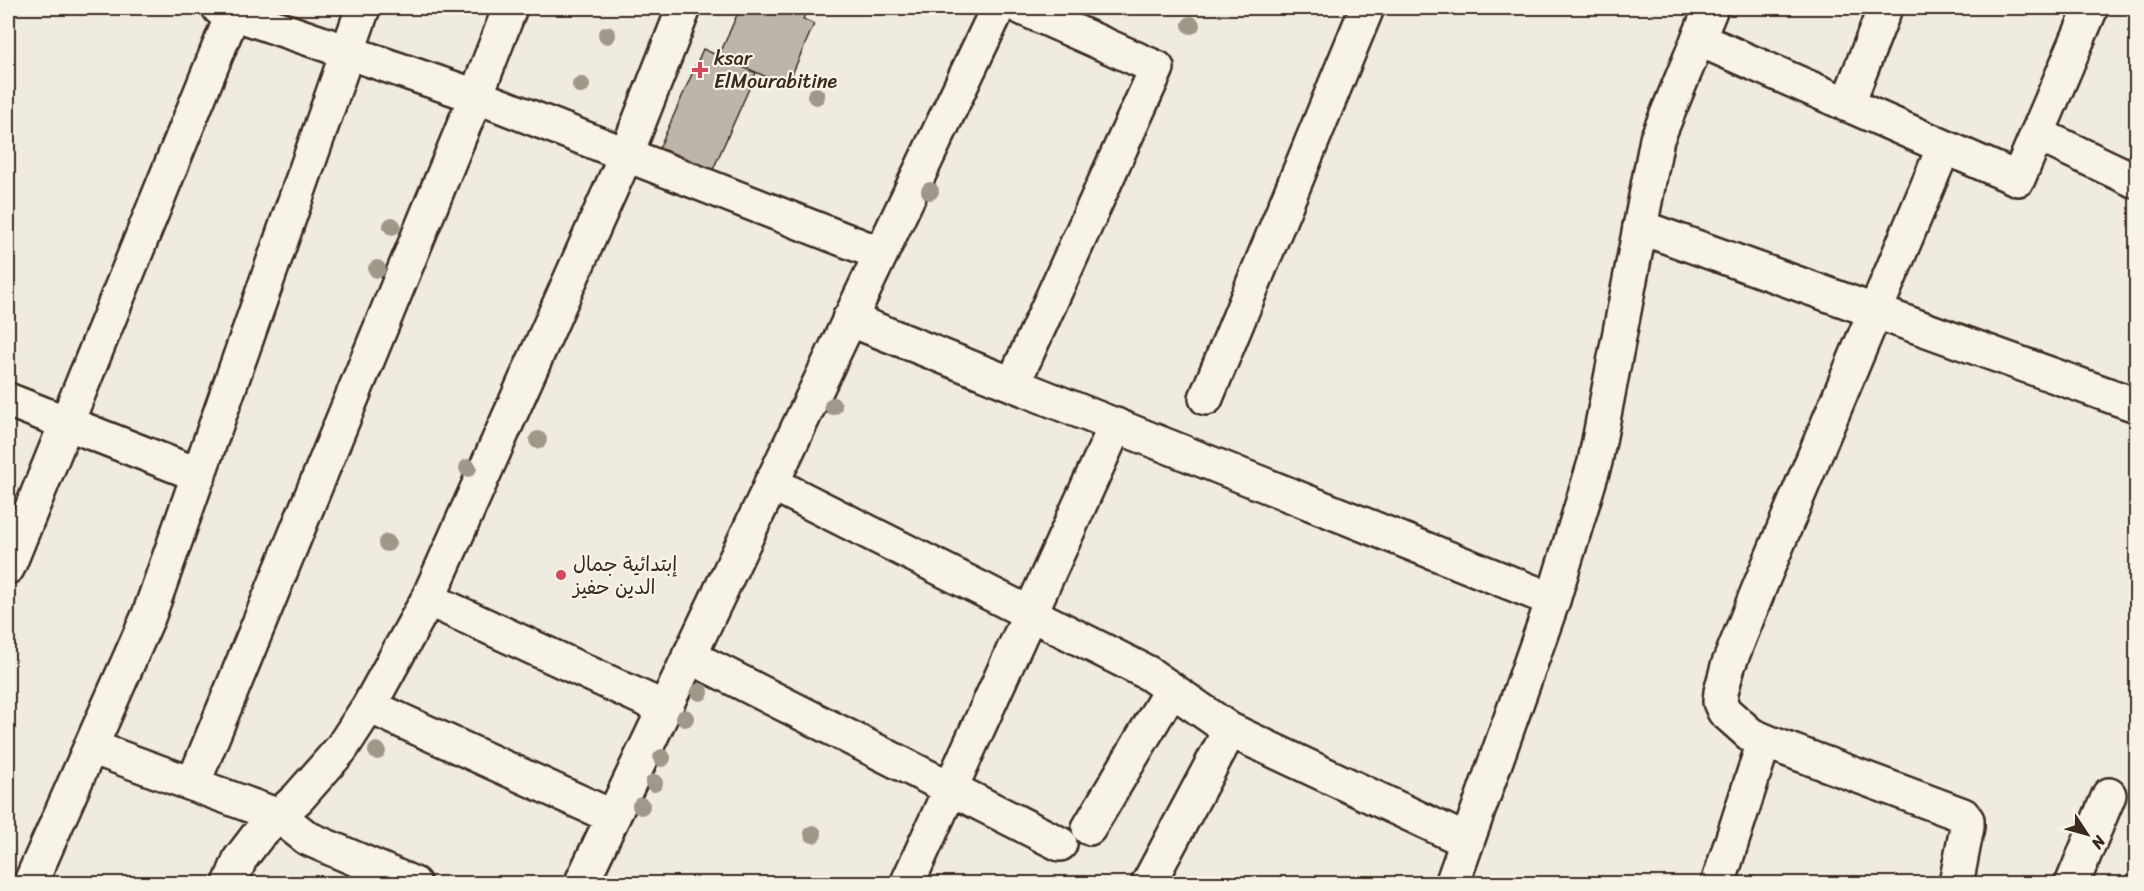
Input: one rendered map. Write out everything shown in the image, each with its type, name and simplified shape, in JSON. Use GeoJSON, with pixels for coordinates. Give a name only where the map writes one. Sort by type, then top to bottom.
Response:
{"type":"FeatureCollection","features":[{"type":"Feature","properties":{"kind":"street"},"geometry":{"type":"LineString","coordinates":[[30,884],[149,615],[363,8]]}},
{"type":"Feature","properties":{"kind":"street"},"geometry":{"type":"LineString","coordinates":[[193,784],[476,96],[510,8]]}},
{"type":"Feature","properties":{"kind":"street"},"geometry":{"type":"LineString","coordinates":[[230,884],[240,859],[259,834],[298,798],[341,749],[369,706],[428,599],[626,155],[684,8]]}},
{"type":"Feature","properties":{"kind":"street"},"geometry":{"type":"LineString","coordinates":[[581,884],[998,8]]}},
{"type":"Feature","properties":{"kind":"street"},"geometry":{"type":"LineString","coordinates":[[1013,384],[1157,68],[1022,8]]}},
{"type":"Feature","properties":{"kind":"street"},"geometry":{"type":"LineString","coordinates":[[1206,398],[1367,8]]}},
{"type":"Feature","properties":{"kind":"street"},"geometry":{"type":"LineString","coordinates":[[1453,883],[1553,600],[1595,462],[1657,139],[1711,8]]}},
{"type":"Feature","properties":{"kind":"street"},"geometry":{"type":"LineString","coordinates":[[1847,105],[1885,8]]}},
{"type":"Feature","properties":{"kind":"street"},"geometry":{"type":"LineString","coordinates":[[1698,39],[2018,179],[2091,8]]}},
{"type":"Feature","properties":{"kind":"street"},"geometry":{"type":"LineString","coordinates":[[8,567],[226,10],[476,96],[881,254]]}},
{"type":"Feature","properties":{"kind":"street"},"geometry":{"type":"LineString","coordinates":[[2037,134],[2136,181]]}},
{"type":"Feature","properties":{"kind":"street"},"geometry":{"type":"LineString","coordinates":[[1944,147],[1744,624],[1720,692],[1720,702],[1724,711],[1751,735],[1963,815],[1967,820],[1956,884]]}},
{"type":"Feature","properties":{"kind":"street"},"geometry":{"type":"LineString","coordinates":[[1640,227],[2136,405]]}},
{"type":"Feature","properties":{"kind":"street"},"geometry":{"type":"LineString","coordinates":[[849,319],[1553,600]]}},
{"type":"Feature","properties":{"kind":"street"},"geometry":{"type":"LineString","coordinates":[[8,400],[199,475]]}},
{"type":"Feature","properties":{"kind":"street"},"geometry":{"type":"LineString","coordinates":[[907,884],[1116,425]]}},
{"type":"Feature","properties":{"kind":"street"},"geometry":{"type":"LineString","coordinates":[[771,483],[1148,673],[1230,730],[1467,841]]}},
{"type":"Feature","properties":{"kind":"street"},"geometry":{"type":"LineString","coordinates":[[428,599],[664,708]]}},
{"type":"Feature","properties":{"kind":"street"},"geometry":{"type":"LineString","coordinates":[[689,656],[1060,844]]}},
{"type":"Feature","properties":{"kind":"street"},"geometry":{"type":"LineString","coordinates":[[1089,828],[1171,690]]}},
{"type":"Feature","properties":{"kind":"street"},"geometry":{"type":"LineString","coordinates":[[369,706],[613,816]]}},
{"type":"Feature","properties":{"kind":"street"},"geometry":{"type":"LineString","coordinates":[[1149,884],[1230,730]]}},
{"type":"Feature","properties":{"kind":"street"},"geometry":{"type":"LineString","coordinates":[[1718,884],[1761,751],[1770,743]]}},
{"type":"Feature","properties":{"kind":"street"},"geometry":{"type":"LineString","coordinates":[[91,747],[279,816],[307,837],[414,884]]}},
{"type":"Feature","properties":{"kind":"street"},"geometry":{"type":"LineString","coordinates":[[2072,884],[2109,795]]}},
{"type":"Feature","properties":{"kind":"building"},"geometry":{"type":"Polygon","coordinates":[[[740,8],[808,8],[803,19],[814,24],[787,86],[719,56],[740,8]]]}},
{"type":"Feature","properties":{"kind":"building"},"geometry":{"type":"Polygon","coordinates":[[[703,49],[756,73],[711,174],[658,151],[703,49]]]}},
{"type":"Feature","properties":{"kind":"place","name":"ksar ElMourabitine"},"geometry":{"type":"Point","coordinates":[700,70]}},
{"type":"Feature","properties":{"kind":"place","name":"إبتدائية جمال الدين حفيز"},"geometry":{"type":"Point","coordinates":[561,575]}}]}
